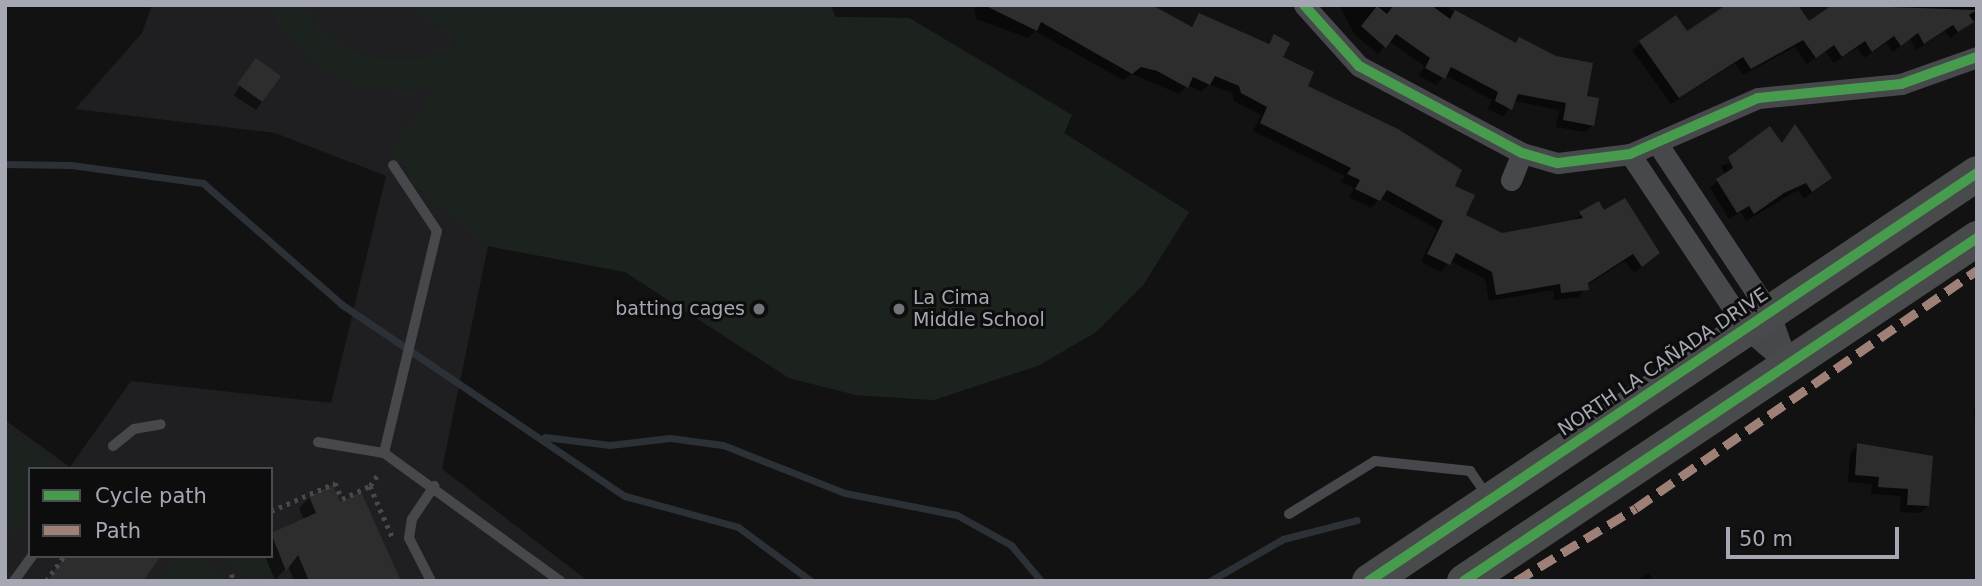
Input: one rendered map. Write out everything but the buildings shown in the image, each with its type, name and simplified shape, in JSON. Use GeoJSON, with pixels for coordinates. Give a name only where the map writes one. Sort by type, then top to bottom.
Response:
{"type":"FeatureCollection","features":[{"type":"Feature","properties":{"kind":"main road","name":"NORTH LA CAÑADA DRIVE"},"geometry":{"type":"LineString","coordinates":[[1369,581],[1977,173]]}},
{"type":"Feature","properties":{"kind":"main road"},"geometry":{"type":"LineString","coordinates":[[1464,581],[1977,238]]}},
{"type":"Feature","properties":{"kind":"street"},"geometry":{"type":"LineString","coordinates":[[1304,5],[1359,66],[1522,153],[1558,163],[1630,154],[1758,98],[1901,84],[1977,57]]}},
{"type":"Feature","properties":{"kind":"street"},"geometry":{"type":"LineString","coordinates":[[1657,143],[1758,320]]}},
{"type":"Feature","properties":{"kind":"street"},"geometry":{"type":"LineString","coordinates":[[1511,180],[1522,153]]}},
{"type":"Feature","properties":{"kind":"street"},"geometry":{"type":"LineString","coordinates":[[1630,154],[1758,320],[1788,364]]}},
{"type":"Feature","properties":{"kind":"lane"},"geometry":{"type":"LineString","coordinates":[[384,453],[437,231],[393,166]]}},
{"type":"Feature","properties":{"kind":"lane"},"geometry":{"type":"LineString","coordinates":[[113,446],[134,429],[161,424]]}},
{"type":"Feature","properties":{"kind":"lane"},"geometry":{"type":"LineString","coordinates":[[318,442],[384,453],[434,486],[560,581]]}},
{"type":"Feature","properties":{"kind":"lane"},"geometry":{"type":"LineString","coordinates":[[1289,514],[1375,461],[1471,471],[1490,500]]}},
{"type":"Feature","properties":{"kind":"lane"},"geometry":{"type":"LineString","coordinates":[[431,581],[409,538],[412,519],[434,486]]}},
{"type":"Feature","properties":{"kind":"lane"},"geometry":{"type":"LineString","coordinates":[[14,581],[31,558]]}},
{"type":"Feature","properties":{"kind":"path"},"geometry":{"type":"LineString","coordinates":[[273,509],[335,483],[341,499],[370,486],[379,473]]}},
{"type":"Feature","properties":{"kind":"path"},"geometry":{"type":"LineString","coordinates":[[370,486],[396,545]]}},
{"type":"Feature","properties":{"kind":"path"},"geometry":{"type":"LineString","coordinates":[[46,581],[63,558]]}},
{"type":"Feature","properties":{"kind":"path"},"geometry":{"type":"LineString","coordinates":[[232,574],[233,581]]}},
{"type":"Feature","properties":{"kind":"shaded area","name":"La Cima Middle School"},"geometry":{"type":"Polygon","coordinates":[[[152,5],[831,5],[835,17],[909,18],[1072,115],[1064,133],[1189,212],[1143,285],[1096,332],[1040,365],[934,400],[856,395],[789,378],[625,272],[488,246],[442,469],[588,581],[5,581],[5,420],[70,467],[131,381],[331,403],[386,176],[275,133],[75,109],[142,33],[152,5]]]}},
{"type":"Feature","properties":{"kind":"shaded area","name":"La Cima Middle School"},"geometry":{"type":"Polygon","coordinates":[[[269,5],[302,5],[317,27],[347,48],[382,60],[419,60],[459,43],[411,5],[831,5],[835,17],[909,18],[1072,115],[1064,133],[1189,212],[1143,285],[1096,332],[1039,365],[934,400],[856,395],[789,378],[625,272],[488,246],[404,179],[411,171],[388,155],[438,87],[409,92],[358,86],[312,62],[277,24],[269,5]]]}},
{"type":"Feature","properties":{"kind":"shaded area"},"geometry":{"type":"Polygon","coordinates":[[[5,425],[62,467],[28,467],[28,517],[5,547],[5,425]]]}},
{"type":"Feature","properties":{"kind":"shaded area"},"geometry":{"type":"Polygon","coordinates":[[[177,558],[200,558],[226,581],[158,581],[177,558]]]}},
{"type":"Feature","properties":{"kind":"shaded area"},"geometry":{"type":"Polygon","coordinates":[[[224,558],[268,558],[273,570],[256,581],[224,558]]]}},
{"type":"Feature","properties":{"kind":"waterway"},"geometry":{"type":"LineString","coordinates":[[5,164],[71,165],[203,183],[341,304],[625,496],[738,527],[811,581]]}},
{"type":"Feature","properties":{"kind":"waterway"},"geometry":{"type":"LineString","coordinates":[[545,437],[610,445],[670,438],[723,445],[845,493],[957,515],[1011,545],[1041,581]]}},
{"type":"Feature","properties":{"kind":"waterway"},"geometry":{"type":"LineString","coordinates":[[1210,581],[1283,539],[1357,520]]}},
{"type":"Feature","properties":{"kind":"marked path"},"geometry":{"type":"LineString","coordinates":[[1516,581],[1636,508],[1977,270]]}},
{"type":"Feature","properties":{"kind":"cycle path"},"geometry":{"type":"LineString","coordinates":[[1304,5],[1359,66],[1522,153],[1558,163],[1630,154],[1758,98],[1901,84],[1977,57]]}},
{"type":"Feature","properties":{"kind":"cycle path"},"geometry":{"type":"LineString","coordinates":[[1369,581],[1977,173]]}},
{"type":"Feature","properties":{"kind":"cycle path"},"geometry":{"type":"LineString","coordinates":[[1464,581],[1977,238]]}},
{"type":"Feature","properties":{"kind":"place","name":"batting cages"},"geometry":{"type":"Point","coordinates":[759,309]}},
{"type":"Feature","properties":{"kind":"place","name":"La Cima Middle School"},"geometry":{"type":"Point","coordinates":[899,309]}}]}
